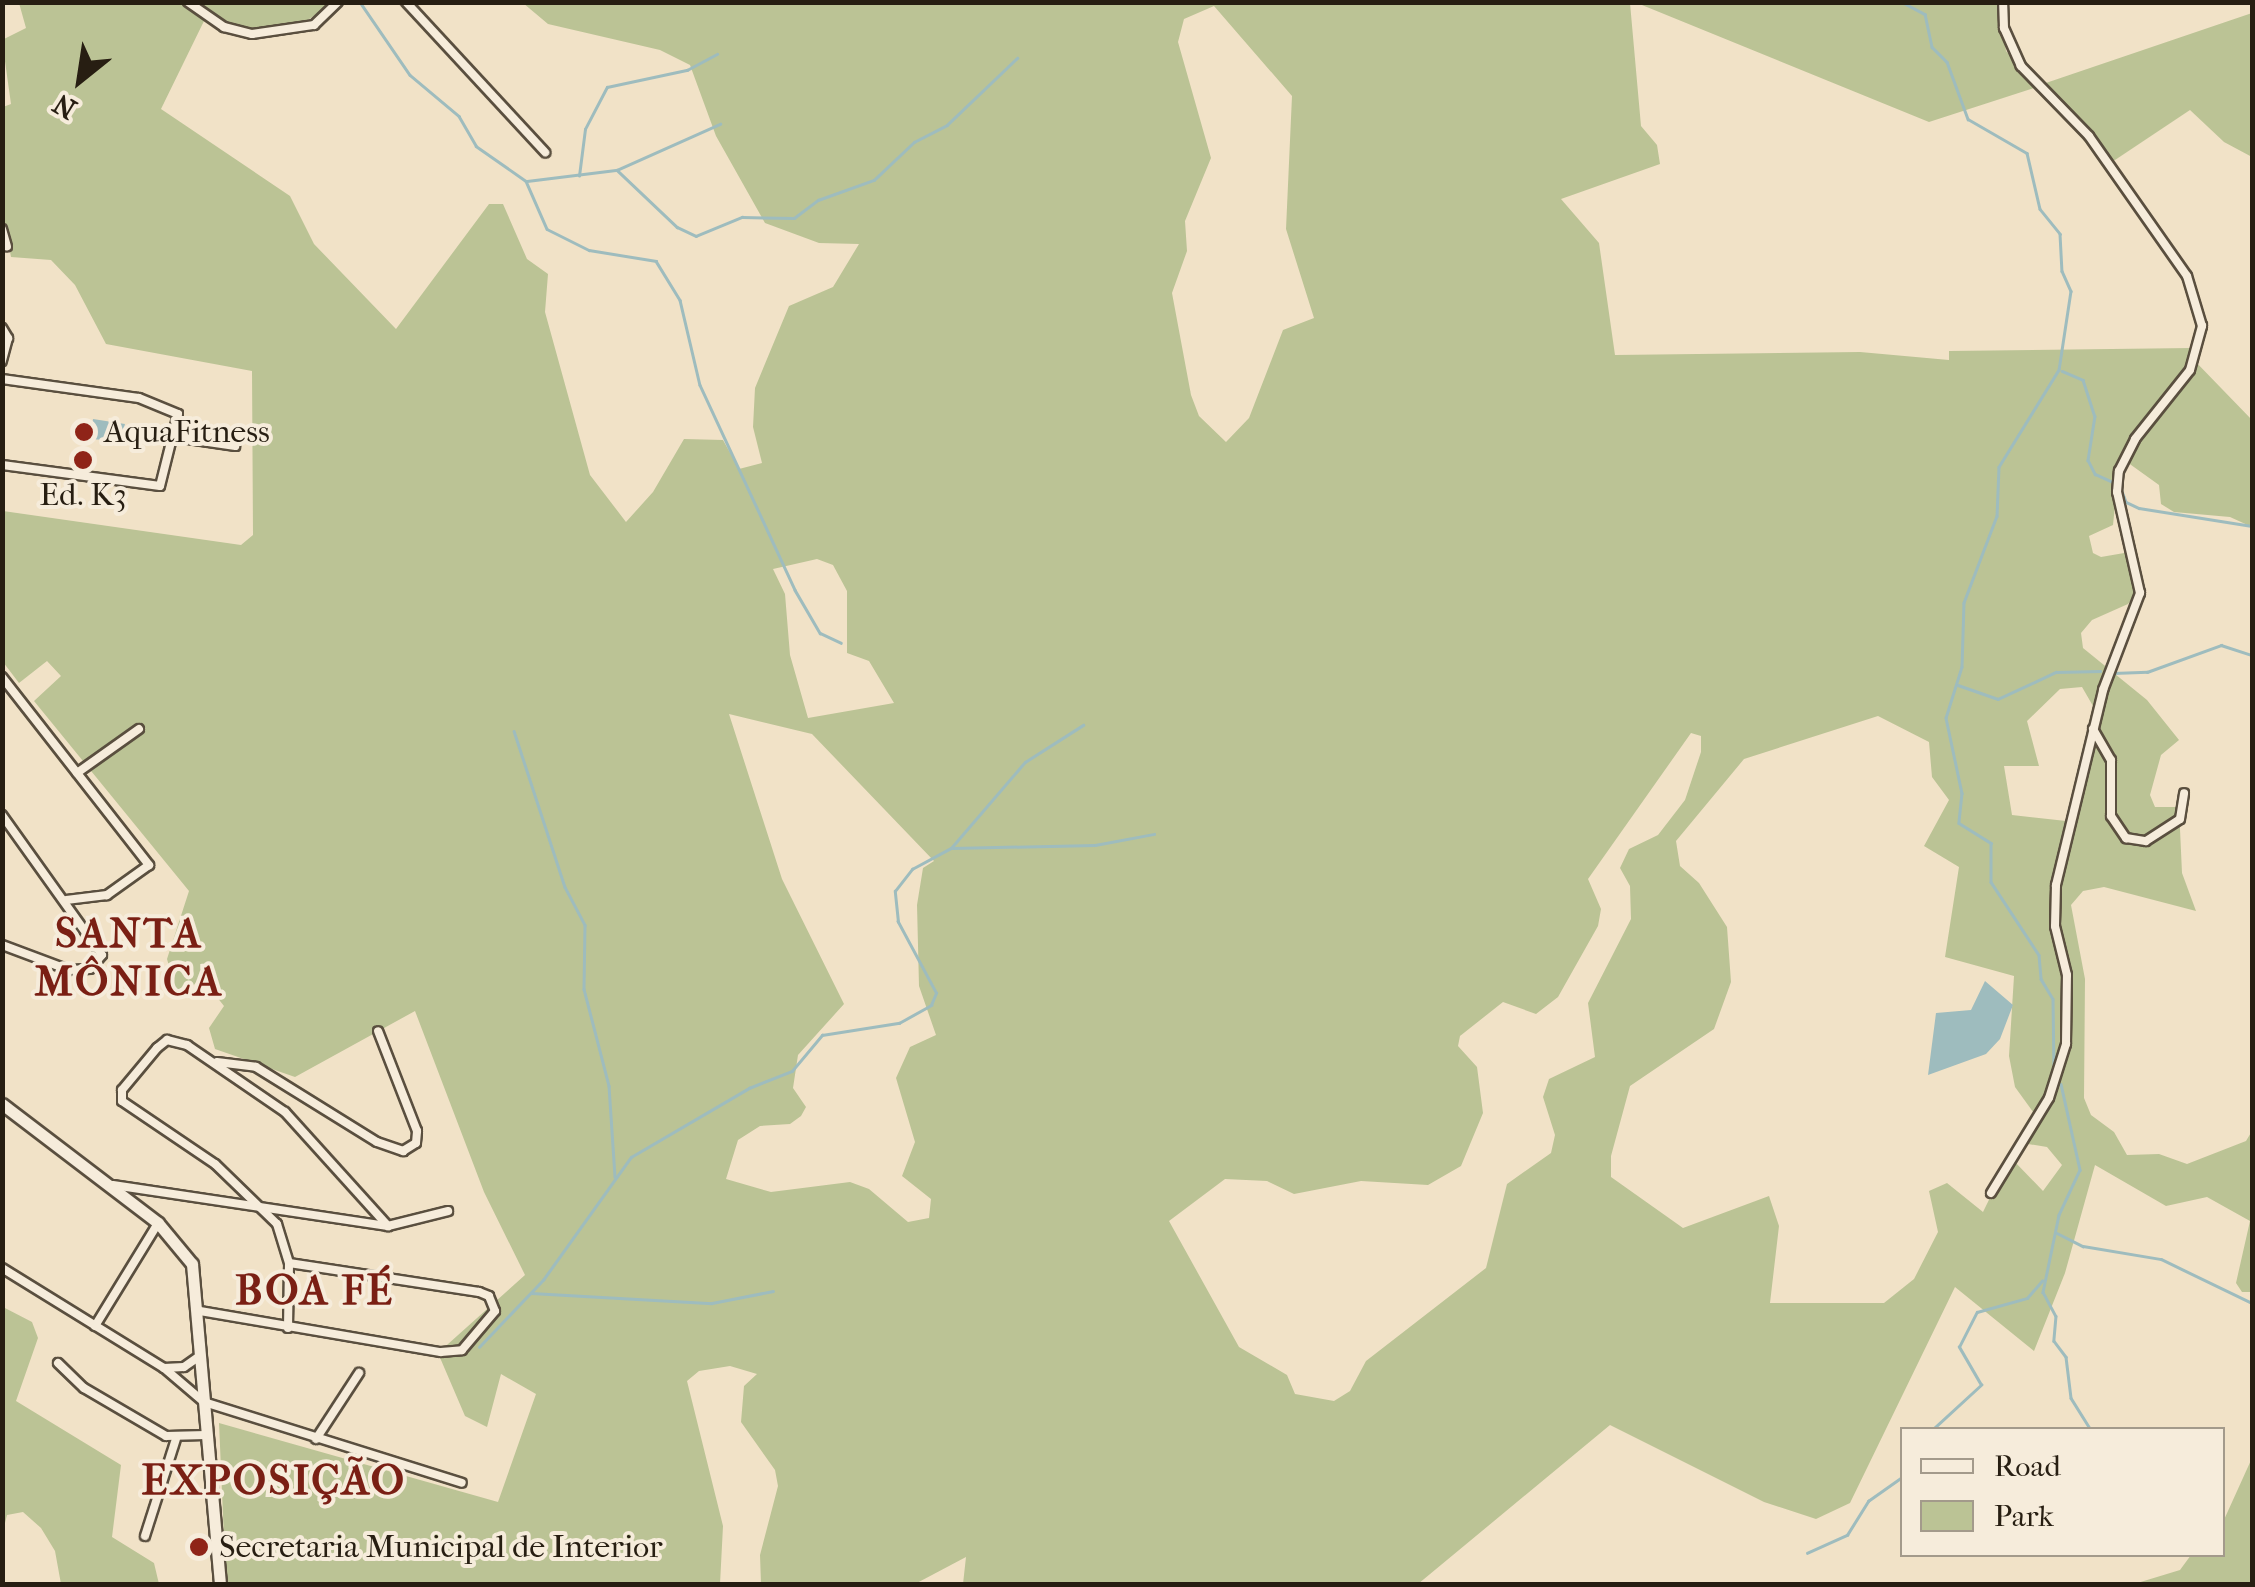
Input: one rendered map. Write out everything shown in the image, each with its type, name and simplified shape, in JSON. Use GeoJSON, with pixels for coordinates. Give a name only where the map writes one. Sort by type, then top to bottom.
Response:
{"type":"FeatureCollection","features":[{"type":"Feature","properties":{"kind":"main road"},"geometry":{"type":"LineString","coordinates":[[2,1104],[158,1223],[192,1264],[200,1311],[206,1434],[220,1584]]}},
{"type":"Feature","properties":{"kind":"street"},"geometry":{"type":"LineString","coordinates":[[188,2],[224,27],[252,34],[314,25],[338,2]]}},
{"type":"Feature","properties":{"kind":"street"},"geometry":{"type":"LineString","coordinates":[[406,2],[545,152]]}},
{"type":"Feature","properties":{"kind":"street"},"geometry":{"type":"LineString","coordinates":[[1991,1193],[2050,1098],[2066,1044],[2067,974],[2054,902],[2093,729],[2140,593],[2119,501],[2119,471],[2135,439],[2190,370],[2202,326],[2179,264],[2088,136],[2021,66],[2004,28],[2003,2]]}},
{"type":"Feature","properties":{"kind":"street"},"geometry":{"type":"LineString","coordinates":[[2,229],[6,246]]}},
{"type":"Feature","properties":{"kind":"street"},"geometry":{"type":"LineString","coordinates":[[2,328],[8,338],[2,361]]}},
{"type":"Feature","properties":{"kind":"street"},"geometry":{"type":"LineString","coordinates":[[2,379],[174,409],[174,438],[162,484],[2,465]]}},
{"type":"Feature","properties":{"kind":"street"},"geometry":{"type":"LineString","coordinates":[[174,438],[235,446]]}},
{"type":"Feature","properties":{"kind":"street"},"geometry":{"type":"LineString","coordinates":[[2,677],[148,865],[107,895],[66,900]]}},
{"type":"Feature","properties":{"kind":"street"},"geometry":{"type":"LineString","coordinates":[[2093,729],[2111,760],[2111,816],[2126,838],[2146,841],[2180,819],[2184,793]]}},
{"type":"Feature","properties":{"kind":"street"},"geometry":{"type":"LineString","coordinates":[[77,773],[139,730]]}},
{"type":"Feature","properties":{"kind":"street"},"geometry":{"type":"LineString","coordinates":[[2,816],[101,947],[97,964],[68,970],[2,945]]}},
{"type":"Feature","properties":{"kind":"street"},"geometry":{"type":"LineString","coordinates":[[214,1062],[256,1067],[377,1142],[403,1151],[416,1143],[416,1130],[378,1031]]}},
{"type":"Feature","properties":{"kind":"street"},"geometry":{"type":"LineString","coordinates":[[288,1328],[289,1262],[264,1207],[194,1148],[122,1101],[122,1090],[158,1048],[174,1040],[186,1045],[286,1112],[388,1226]]}},
{"type":"Feature","properties":{"kind":"street"},"geometry":{"type":"LineString","coordinates":[[109,1185],[388,1226],[448,1210]]}},
{"type":"Feature","properties":{"kind":"street"},"geometry":{"type":"LineString","coordinates":[[95,1326],[158,1223]]}},
{"type":"Feature","properties":{"kind":"street"},"geometry":{"type":"LineString","coordinates":[[200,1311],[288,1328],[462,1350],[495,1311],[489,1296],[479,1292],[289,1262]]}},
{"type":"Feature","properties":{"kind":"street"},"geometry":{"type":"LineString","coordinates":[[2,1268],[164,1368],[204,1402],[462,1483]]}},
{"type":"Feature","properties":{"kind":"street"},"geometry":{"type":"LineString","coordinates":[[164,1368],[184,1368],[202,1354]]}},
{"type":"Feature","properties":{"kind":"street"},"geometry":{"type":"LineString","coordinates":[[58,1362],[84,1388],[176,1439],[206,1434]]}},
{"type":"Feature","properties":{"kind":"street"},"geometry":{"type":"LineString","coordinates":[[316,1438],[359,1374]]}},
{"type":"Feature","properties":{"kind":"street"},"geometry":{"type":"LineString","coordinates":[[144,1536],[176,1439]]}},
{"type":"Feature","properties":{"kind":"green space"},"geometry":{"type":"Polygon","coordinates":[[[19,3],[332,3],[295,29],[225,33],[204,21],[161,109],[290,196],[314,244],[396,329],[489,204],[503,204],[527,259],[548,274],[545,312],[590,475],[626,522],[653,492],[684,439],[723,440],[739,469],[762,463],[753,427],[755,388],[789,306],[833,287],[859,244],[819,243],[765,223],[716,136],[690,65],[660,50],[548,24],[523,3],[1630,3],[1641,126],[1657,145],[1660,164],[1561,199],[1599,243],[1615,355],[1860,352],[1949,360],[1949,351],[2191,348],[2191,357],[2252,420],[2252,527],[2230,517],[2174,512],[2161,504],[2159,485],[2120,457],[2113,525],[2089,536],[2093,553],[2101,557],[2130,552],[2137,592],[2128,604],[2092,620],[2081,633],[2083,648],[2147,700],[2179,740],[2161,755],[2150,795],[2155,807],[2179,807],[2182,873],[2196,911],[2104,887],[2083,891],[2071,905],[2085,979],[2084,1098],[2091,1115],[2114,1132],[2127,1155],[2159,1154],[2187,1164],[2246,1141],[2252,1131],[2252,1292],[2242,1292],[2236,1283],[2250,1221],[2207,1197],[2166,1206],[2095,1165],[2065,1273],[2034,1351],[1955,1287],[1850,1503],[1816,1519],[1764,1502],[1610,1425],[1418,1584],[963,1584],[966,1557],[915,1584],[761,1584],[760,1555],[778,1486],[775,1470],[741,1422],[744,1386],[757,1374],[730,1366],[699,1371],[687,1381],[723,1526],[720,1584],[226,1584],[219,1423],[498,1502],[536,1394],[501,1374],[487,1427],[465,1416],[438,1353],[525,1275],[484,1192],[415,1011],[295,1077],[215,1049],[209,1028],[224,1006],[201,977],[182,998],[177,994],[167,959],[189,891],[34,701],[61,676],[47,661],[19,683],[3,662],[3,511],[241,545],[253,535],[252,371],[106,344],[75,285],[51,260],[11,257],[2,209],[3,107],[11,104],[2,40],[26,28],[19,3]],[[1214,6],[1184,19],[1178,42],[1211,158],[1185,221],[1187,251],[1172,293],[1191,395],[1199,416],[1226,442],[1249,418],[1283,330],[1314,318],[1286,229],[1292,96],[1214,6]],[[817,559],[773,569],[785,594],[790,655],[808,718],[894,703],[869,661],[847,653],[847,591],[833,565],[817,559]],[[2082,687],[2060,689],[2027,721],[2039,766],[2004,766],[2012,815],[2066,821],[2093,706],[2082,687]],[[729,714],[782,879],[844,1004],[798,1055],[793,1088],[806,1107],[801,1116],[790,1124],[760,1126],[738,1140],[726,1179],[771,1192],[850,1182],[869,1189],[908,1222],[929,1218],[931,1199],[902,1176],[915,1142],[896,1078],[910,1047],[936,1035],[919,986],[917,905],[923,868],[934,861],[812,734],[729,714]],[[1878,716],[1744,759],[1676,841],[1680,866],[1699,883],[1727,927],[1731,982],[1714,1029],[1630,1086],[1611,1156],[1611,1177],[1683,1228],[1769,1196],[1779,1226],[1770,1303],[1884,1303],[1914,1279],[1938,1232],[1929,1191],[1947,1183],[1983,1212],[2007,1163],[2014,1161],[2043,1191],[2062,1165],[2047,1147],[2022,1143],[2036,1116],[2015,1087],[2009,1056],[2014,976],[1945,957],[1959,867],[1924,846],[1949,800],[1932,777],[1929,742],[1878,716]],[[1691,733],[1588,879],[1601,909],[1598,926],[1558,997],[1536,1014],[1503,1002],[1460,1036],[1458,1046],[1477,1067],[1483,1113],[1461,1166],[1428,1185],[1361,1181],[1294,1194],[1267,1181],[1225,1179],[1169,1221],[1239,1347],[1287,1375],[1295,1394],[1334,1401],[1350,1391],[1366,1361],[1486,1268],[1507,1184],[1551,1153],[1555,1135],[1543,1097],[1549,1079],[1595,1057],[1588,1003],[1631,919],[1630,886],[1620,868],[1629,849],[1658,835],[1685,800],[1701,752],[1701,736],[1691,733]]]}},
{"type":"Feature","properties":{"kind":"green space"},"geometry":{"type":"Polygon","coordinates":[[[1637,3],[2000,3],[2006,51],[2037,86],[2252,13],[2252,157],[2224,142],[2190,110],[2106,166],[2037,87],[1929,122],[1637,3]]]}},
{"type":"Feature","properties":{"kind":"green space"},"geometry":{"type":"Polygon","coordinates":[[[3,1307],[32,1322],[38,1338],[16,1401],[121,1465],[112,1537],[154,1563],[159,1584],[61,1584],[55,1551],[41,1528],[23,1512],[7,1515],[3,1531],[3,1307]]]}},
{"type":"Feature","properties":{"kind":"green space"},"geometry":{"type":"Polygon","coordinates":[[[2252,1458],[2252,1584],[2134,1584],[2180,1570],[2190,1557],[2225,1557],[2225,1518],[2252,1458]]]}},
{"type":"Feature","properties":{"kind":"water"},"geometry":{"type":"Polygon","coordinates":[[[93,419],[125,424],[120,441],[90,439],[93,419]]]}},
{"type":"Feature","properties":{"kind":"water"},"geometry":{"type":"Polygon","coordinates":[[[1985,981],[2013,1005],[2000,1039],[1986,1054],[1928,1075],[1936,1013],[1971,1010],[1985,981]]]}},
{"type":"Feature","properties":{"kind":"waterway"},"geometry":{"type":"LineString","coordinates":[[360,2],[410,75],[459,116],[476,146],[526,181],[547,229],[589,250],[656,261],[680,300],[700,385],[795,590],[820,633],[841,643]]}},
{"type":"Feature","properties":{"kind":"waterway"},"geometry":{"type":"LineString","coordinates":[[1902,2],[1925,14],[1932,47],[1947,62],[1968,119],[2027,153],[2040,209],[2060,234],[2062,271],[2071,291],[2059,370],[1999,467],[1997,516],[1964,603],[1962,667],[1946,718],[1962,793],[1959,823],[1991,843],[1991,882],[2039,955],[2041,979],[2053,999],[2054,1073]]}},
{"type":"Feature","properties":{"kind":"waterway"},"geometry":{"type":"LineString","coordinates":[[579,176],[585,129],[607,87],[687,70],[717,54]]}},
{"type":"Feature","properties":{"kind":"waterway"},"geometry":{"type":"LineString","coordinates":[[617,170],[677,227],[696,236],[742,217],[794,218],[818,200],[874,180],[914,142],[947,125],[1017,58]]}},
{"type":"Feature","properties":{"kind":"waterway"},"geometry":{"type":"LineString","coordinates":[[527,181],[617,170],[720,124]]}},
{"type":"Feature","properties":{"kind":"waterway"},"geometry":{"type":"LineString","coordinates":[[2062,371],[2083,380],[2095,416],[2088,460],[2095,474],[2113,482]]}},
{"type":"Feature","properties":{"kind":"waterway"},"geometry":{"type":"LineString","coordinates":[[2120,486],[2126,502],[2139,508],[2252,526]]}},
{"type":"Feature","properties":{"kind":"waterway"},"geometry":{"type":"LineString","coordinates":[[2113,673],[2147,672],[2221,645],[2252,655]]}},
{"type":"Feature","properties":{"kind":"waterway"},"geometry":{"type":"LineString","coordinates":[[1958,685],[1998,699],[2056,672],[2100,671]]}},
{"type":"Feature","properties":{"kind":"waterway"},"geometry":{"type":"LineString","coordinates":[[479,1347],[543,1280],[631,1157],[749,1088],[792,1071],[822,1035],[899,1023],[931,1005],[936,993],[898,922],[895,891],[912,869],[951,848],[1025,762],[1083,725]]}},
{"type":"Feature","properties":{"kind":"waterway"},"geometry":{"type":"LineString","coordinates":[[514,731],[565,887],[585,925],[584,989],[609,1086],[615,1177]]}},
{"type":"Feature","properties":{"kind":"waterway"},"geometry":{"type":"LineString","coordinates":[[952,848],[1095,845],[1154,834]]}},
{"type":"Feature","properties":{"kind":"waterway"},"geometry":{"type":"LineString","coordinates":[[2061,1084],[2080,1170],[2059,1215],[2043,1292],[2056,1316],[2054,1341],[2066,1357],[2071,1398],[2089,1427]]}},
{"type":"Feature","properties":{"kind":"waterway"},"geometry":{"type":"LineString","coordinates":[[2057,1233],[2083,1246],[2161,1259],[2252,1303]]}},
{"type":"Feature","properties":{"kind":"waterway"},"geometry":{"type":"LineString","coordinates":[[1935,1427],[1981,1385],[1959,1347],[1977,1312],[2027,1298],[2042,1281]]}},
{"type":"Feature","properties":{"kind":"waterway"},"geometry":{"type":"LineString","coordinates":[[531,1293],[712,1303],[773,1291]]}},
{"type":"Feature","properties":{"kind":"waterway"},"geometry":{"type":"LineString","coordinates":[[1807,1553],[1847,1535],[1868,1501],[1900,1478]]}},
{"type":"Feature","properties":{"kind":"place","name":"AquaFitness"},"geometry":{"type":"Point","coordinates":[84,432]}},
{"type":"Feature","properties":{"kind":"place","name":"Ed. K3"},"geometry":{"type":"Point","coordinates":[83,460]}},
{"type":"Feature","properties":{"kind":"place","name":"Secretaria Municipal de Interior"},"geometry":{"type":"Point","coordinates":[199,1547]}},
{"type":"Feature","properties":{"kind":"district","name":"SANTA MÔNICA"},"geometry":{"type":"Point","coordinates":[129,958]}},
{"type":"Feature","properties":{"kind":"district","name":"BOA FÉ"},"geometry":{"type":"Point","coordinates":[315,1291]}},
{"type":"Feature","properties":{"kind":"district","name":"EXPOSIÇÃO"},"geometry":{"type":"Point","coordinates":[274,1481]}}]}
